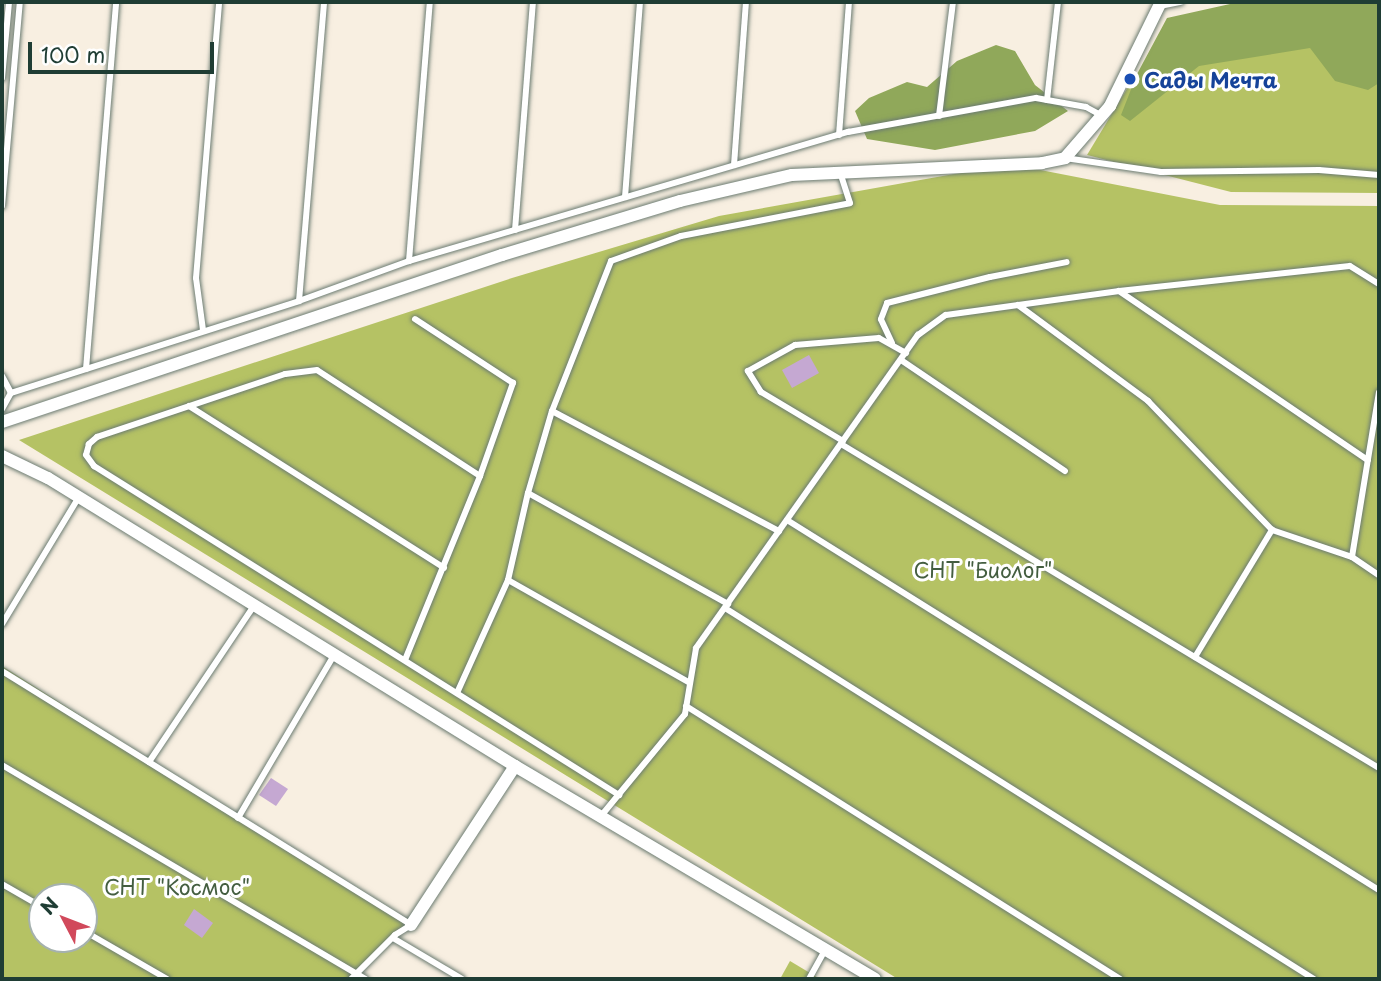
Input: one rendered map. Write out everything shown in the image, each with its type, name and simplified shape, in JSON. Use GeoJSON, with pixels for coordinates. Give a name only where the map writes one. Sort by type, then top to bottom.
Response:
{"type":"FeatureCollection","features":[{"type":"Feature","properties":{"kind":"street"},"geometry":{"type":"LineString","coordinates":[[2,422],[488,260],[680,201],[792,175],[1042,163],[1065,159],[1102,116],[1133,64],[1160,4]]}},
{"type":"Feature","properties":{"kind":"street"},"geometry":{"type":"LineString","coordinates":[[2,456],[48,478],[515,766],[875,979]]}},
{"type":"Feature","properties":{"kind":"street"},"geometry":{"type":"LineString","coordinates":[[411,925],[515,766]]}},
{"type":"Feature","properties":{"kind":"lane"},"geometry":{"type":"LineString","coordinates":[[2,78],[9,2]]}},
{"type":"Feature","properties":{"kind":"lane"},"geometry":{"type":"LineString","coordinates":[[2,206],[20,2]]}},
{"type":"Feature","properties":{"kind":"lane"},"geometry":{"type":"LineString","coordinates":[[86,369],[116,2]]}},
{"type":"Feature","properties":{"kind":"lane"},"geometry":{"type":"LineString","coordinates":[[203,330],[196,278],[219,2]]}},
{"type":"Feature","properties":{"kind":"lane"},"geometry":{"type":"LineString","coordinates":[[299,301],[324,2]]}},
{"type":"Feature","properties":{"kind":"lane"},"geometry":{"type":"LineString","coordinates":[[409,261],[430,2]]}},
{"type":"Feature","properties":{"kind":"lane"},"geometry":{"type":"LineString","coordinates":[[515,230],[533,2]]}},
{"type":"Feature","properties":{"kind":"lane"},"geometry":{"type":"LineString","coordinates":[[625,197],[640,2]]}},
{"type":"Feature","properties":{"kind":"lane"},"geometry":{"type":"LineString","coordinates":[[734,164],[746,2]]}},
{"type":"Feature","properties":{"kind":"lane"},"geometry":{"type":"LineString","coordinates":[[839,135],[849,2]]}},
{"type":"Feature","properties":{"kind":"lane"},"geometry":{"type":"LineString","coordinates":[[939,116],[953,2]]}},
{"type":"Feature","properties":{"kind":"lane"},"geometry":{"type":"LineString","coordinates":[[1047,100],[1058,2]]}},
{"type":"Feature","properties":{"kind":"lane"},"geometry":{"type":"LineString","coordinates":[[1160,4],[1181,2]]}},
{"type":"Feature","properties":{"kind":"lane"},"geometry":{"type":"LineString","coordinates":[[2,409],[11,393],[299,301],[409,261],[839,135],[1036,98],[1086,107],[1102,116]]}},
{"type":"Feature","properties":{"kind":"lane"},"geometry":{"type":"LineString","coordinates":[[1065,159],[1161,173],[1319,170],[1379,175]]}},
{"type":"Feature","properties":{"kind":"lane"},"geometry":{"type":"LineString","coordinates":[[457,693],[508,580],[528,493],[552,411],[611,261],[681,236],[850,203],[840,171]]}},
{"type":"Feature","properties":{"kind":"lane"},"geometry":{"type":"LineString","coordinates":[[892,345],[881,319],[887,303],[990,277],[1067,262]]}},
{"type":"Feature","properties":{"kind":"lane"},"geometry":{"type":"LineString","coordinates":[[601,816],[685,714],[696,648],[918,335],[946,315],[1119,291],[1350,266],[1379,284]]}},
{"type":"Feature","properties":{"kind":"lane"},"geometry":{"type":"LineString","coordinates":[[1119,291],[1368,460]]}},
{"type":"Feature","properties":{"kind":"lane"},"geometry":{"type":"LineString","coordinates":[[1018,305],[1148,401],[1272,530],[1352,557],[1379,575]]}},
{"type":"Feature","properties":{"kind":"lane"},"geometry":{"type":"LineString","coordinates":[[405,660],[480,476],[513,383],[415,319]]}},
{"type":"Feature","properties":{"kind":"lane"},"geometry":{"type":"LineString","coordinates":[[906,352],[879,338],[794,345],[748,371],[761,391],[842,442],[1379,768]]}},
{"type":"Feature","properties":{"kind":"lane"},"geometry":{"type":"LineString","coordinates":[[901,360],[1065,471]]}},
{"type":"Feature","properties":{"kind":"lane"},"geometry":{"type":"LineString","coordinates":[[480,476],[317,370],[285,374],[97,437],[89,444],[86,455],[94,466],[619,795]]}},
{"type":"Feature","properties":{"kind":"lane"},"geometry":{"type":"LineString","coordinates":[[2,376],[11,393]]}},
{"type":"Feature","properties":{"kind":"lane"},"geometry":{"type":"LineString","coordinates":[[1352,557],[1379,392]]}},
{"type":"Feature","properties":{"kind":"lane"},"geometry":{"type":"LineString","coordinates":[[189,406],[444,568]]}},
{"type":"Feature","properties":{"kind":"lane"},"geometry":{"type":"LineString","coordinates":[[552,411],[779,531]]}},
{"type":"Feature","properties":{"kind":"lane"},"geometry":{"type":"LineString","coordinates":[[528,493],[726,606],[1314,979]]}},
{"type":"Feature","properties":{"kind":"lane"},"geometry":{"type":"LineString","coordinates":[[2,624],[79,497]]}},
{"type":"Feature","properties":{"kind":"lane"},"geometry":{"type":"LineString","coordinates":[[787,520],[1379,890]]}},
{"type":"Feature","properties":{"kind":"lane"},"geometry":{"type":"LineString","coordinates":[[1195,657],[1272,530]]}},
{"type":"Feature","properties":{"kind":"lane"},"geometry":{"type":"LineString","coordinates":[[508,580],[690,683]]}},
{"type":"Feature","properties":{"kind":"lane"},"geometry":{"type":"LineString","coordinates":[[149,762],[255,605]]}},
{"type":"Feature","properties":{"kind":"lane"},"geometry":{"type":"LineString","coordinates":[[239,817],[335,654]]}},
{"type":"Feature","properties":{"kind":"lane"},"geometry":{"type":"LineString","coordinates":[[2,671],[411,925],[393,938],[365,968],[353,976]]}},
{"type":"Feature","properties":{"kind":"lane"},"geometry":{"type":"LineString","coordinates":[[686,706],[1120,979]]}},
{"type":"Feature","properties":{"kind":"lane"},"geometry":{"type":"LineString","coordinates":[[2,765],[353,976],[366,979]]}},
{"type":"Feature","properties":{"kind":"lane"},"geometry":{"type":"LineString","coordinates":[[2,884],[28,899]]}},
{"type":"Feature","properties":{"kind":"lane"},"geometry":{"type":"LineString","coordinates":[[393,938],[461,979]]}},
{"type":"Feature","properties":{"kind":"lane"},"geometry":{"type":"LineString","coordinates":[[98,939],[167,979]]}},
{"type":"Feature","properties":{"kind":"lane"},"geometry":{"type":"LineString","coordinates":[[809,979],[826,948]]}},
{"type":"Feature","properties":{"kind":"green space"},"geometry":{"type":"Polygon","coordinates":[[[1239,2],[1379,2],[1379,83],[1368,90],[1335,81],[1310,48],[1199,66],[1130,121],[1121,115],[1137,74],[1167,18],[1239,2]]]}},
{"type":"Feature","properties":{"kind":"green space"},"geometry":{"type":"Polygon","coordinates":[[[1379,11],[1379,193],[1231,192],[1087,155],[1134,77],[1151,67],[1379,11]]]}},
{"type":"Feature","properties":{"kind":"green space"},"geometry":{"type":"Polygon","coordinates":[[[996,45],[1015,51],[1035,85],[1068,111],[1035,131],[935,150],[867,139],[855,111],[869,98],[907,82],[927,87],[957,61],[996,45]]]}},
{"type":"Feature","properties":{"kind":"green space","name":"СНТ \"Биолог\""},"geometry":{"type":"Polygon","coordinates":[[[1010,164],[1220,205],[1379,206],[1379,979],[898,979],[19,440],[512,278],[719,216],[1010,164]]]}},
{"type":"Feature","properties":{"kind":"green space","name":"СНТ \"Космос\""},"geometry":{"type":"Polygon","coordinates":[[[2,666],[411,925],[395,935],[351,979],[2,979],[2,666]]]}},
{"type":"Feature","properties":{"kind":"green space"},"geometry":{"type":"Polygon","coordinates":[[[790,961],[820,979],[780,979],[790,961]]]}},
{"type":"Feature","properties":{"kind":"building"},"geometry":{"type":"Polygon","coordinates":[[[809,355],[819,373],[792,388],[782,370],[809,355]]]}},
{"type":"Feature","properties":{"kind":"building"},"geometry":{"type":"Polygon","coordinates":[[[271,778],[288,789],[276,806],[259,795],[271,778]]]}},
{"type":"Feature","properties":{"kind":"building"},"geometry":{"type":"Polygon","coordinates":[[[194,909],[213,923],[202,938],[184,925],[194,909]]]}},
{"type":"Feature","properties":{"kind":"place","name":"Сады Мечта"},"geometry":{"type":"Point","coordinates":[1130,79]}}]}
